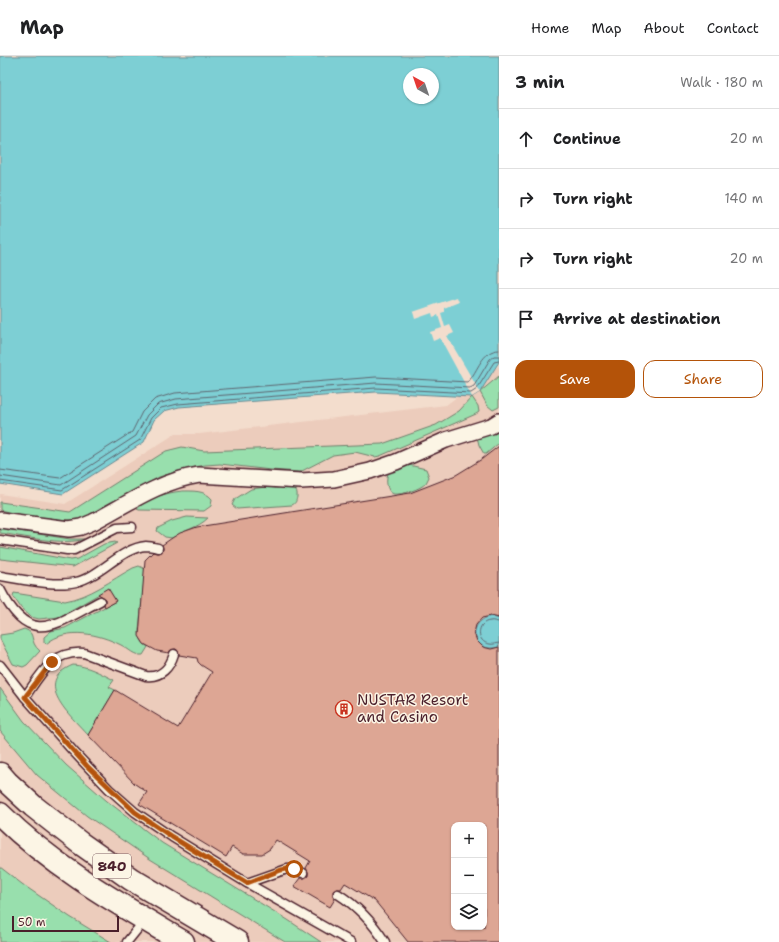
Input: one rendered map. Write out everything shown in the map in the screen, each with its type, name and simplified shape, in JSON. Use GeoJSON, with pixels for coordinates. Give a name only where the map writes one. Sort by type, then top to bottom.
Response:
{"type":"FeatureCollection","features":[{"type":"Feature","properties":{"kind":"highway","name":"840"},"geometry":{"type":"LineString","coordinates":[[0,774],[33,806],[80,843],[131,879],[237,942]]}},
{"type":"Feature","properties":{"kind":"highway","name":"840"},"geometry":{"type":"LineString","coordinates":[[0,814],[12,826],[62,866],[116,902],[183,942]]}},
{"type":"Feature","properties":{"kind":"street"},"geometry":{"type":"LineString","coordinates":[[0,520],[69,529],[81,527],[163,484],[182,477],[199,475],[301,481],[334,479],[370,471],[396,462],[446,440],[491,426],[499,421]]}},
{"type":"Feature","properties":{"kind":"lane"},"geometry":{"type":"LineString","coordinates":[[0,540],[74,550],[117,528],[132,528]]}},
{"type":"Feature","properties":{"kind":"lane"},"geometry":{"type":"LineString","coordinates":[[0,576],[59,584],[76,582],[91,576],[128,552],[148,546],[158,548]]}},
{"type":"Feature","properties":{"kind":"lane"},"geometry":{"type":"LineString","coordinates":[[0,589],[12,610],[20,618],[28,624],[38,626],[59,622],[100,601]]}},
{"type":"Feature","properties":{"kind":"lane"},"geometry":{"type":"LineString","coordinates":[[25,697],[52,662],[64,654],[73,652],[84,653],[146,676],[153,677],[160,674],[165,669],[171,662],[174,654]]}},
{"type":"Feature","properties":{"kind":"lane"},"geometry":{"type":"LineString","coordinates":[[0,665],[25,697],[87,766],[135,812],[172,837],[247,883],[351,942]]}},
{"type":"Feature","properties":{"kind":"lane"},"geometry":{"type":"LineString","coordinates":[[247,883],[287,869],[294,869],[302,873]]}},
{"type":"Feature","properties":{"kind":"lane"},"geometry":{"type":"LineString","coordinates":[[338,894],[355,906],[365,916],[385,942]]}},
{"type":"Feature","properties":{"kind":"lane"},"geometry":{"type":"LineString","coordinates":[[127,942],[145,920]]}},
{"type":"Feature","properties":{"kind":"shaded area"},"geometry":{"type":"Polygon","coordinates":[[[499,366],[499,942],[0,942],[0,494],[65,504],[175,434],[199,434],[446,405],[499,366]]]}},
{"type":"Feature","properties":{"kind":"green space"},"geometry":{"type":"Polygon","coordinates":[[[499,376],[499,407],[493,410],[487,405],[480,392],[499,376]]]}},
{"type":"Feature","properties":{"kind":"green space"},"geometry":{"type":"Polygon","coordinates":[[[472,397],[478,406],[479,412],[476,414],[380,456],[375,457],[355,452],[333,455],[300,472],[220,464],[205,465],[159,477],[80,521],[25,516],[0,510],[0,502],[70,512],[166,451],[182,447],[204,451],[382,444],[436,425],[459,411],[472,397]]]}},
{"type":"Feature","properties":{"kind":"green space"},"geometry":{"type":"Polygon","coordinates":[[[499,427],[499,443],[484,454],[477,437],[499,427]]]}},
{"type":"Feature","properties":{"kind":"green space"},"geometry":{"type":"Polygon","coordinates":[[[400,465],[409,465],[426,469],[429,477],[426,483],[406,493],[391,493],[387,484],[388,474],[400,465]]]}},
{"type":"Feature","properties":{"kind":"green space"},"geometry":{"type":"Polygon","coordinates":[[[285,486],[293,487],[297,491],[296,501],[292,505],[237,509],[232,505],[235,499],[251,489],[266,487],[277,488],[285,486]]]}},
{"type":"Feature","properties":{"kind":"green space"},"geometry":{"type":"Polygon","coordinates":[[[182,491],[206,494],[212,499],[211,506],[204,511],[137,509],[147,501],[158,496],[182,491]]]}},
{"type":"Feature","properties":{"kind":"green space"},"geometry":{"type":"Polygon","coordinates":[[[187,517],[208,518],[200,524],[172,538],[165,537],[157,531],[158,528],[172,521],[187,517]]]}},
{"type":"Feature","properties":{"kind":"green space"},"geometry":{"type":"Polygon","coordinates":[[[0,528],[70,539],[84,539],[76,541],[43,540],[0,533],[0,528]]]}},
{"type":"Feature","properties":{"kind":"green space"},"geometry":{"type":"Polygon","coordinates":[[[117,543],[73,567],[0,559],[0,547],[71,560],[77,559],[104,544],[117,543]]]}},
{"type":"Feature","properties":{"kind":"green space"},"geometry":{"type":"Polygon","coordinates":[[[139,566],[145,569],[139,630],[141,640],[148,647],[143,655],[134,653],[112,641],[93,635],[63,635],[54,638],[46,644],[44,642],[44,637],[51,631],[65,628],[116,601],[108,589],[59,617],[39,619],[31,617],[21,608],[13,596],[14,593],[65,601],[74,599],[100,588],[133,568],[139,566]]]}},
{"type":"Feature","properties":{"kind":"green space"},"geometry":{"type":"Polygon","coordinates":[[[24,629],[32,635],[34,644],[40,651],[27,665],[23,667],[13,664],[0,639],[0,635],[13,633],[24,629]]]}},
{"type":"Feature","properties":{"kind":"green space"},"geometry":{"type":"Polygon","coordinates":[[[73,665],[89,668],[114,680],[109,687],[115,690],[88,735],[65,709],[58,699],[55,690],[55,680],[61,672],[73,665]]]}},
{"type":"Feature","properties":{"kind":"green space"},"geometry":{"type":"Polygon","coordinates":[[[0,688],[24,721],[66,765],[107,801],[162,843],[288,920],[321,942],[285,942],[150,859],[87,816],[37,775],[0,731],[0,688]]]}},
{"type":"Feature","properties":{"kind":"green space"},"geometry":{"type":"Polygon","coordinates":[[[0,867],[70,917],[111,942],[0,942],[0,867]]]}},
{"type":"Feature","properties":{"kind":"water"},"geometry":{"type":"Polygon","coordinates":[[[0,56],[499,56],[499,362],[480,392],[472,397],[376,392],[179,407],[164,411],[154,420],[144,442],[63,494],[0,484],[0,56]]]}},
{"type":"Feature","properties":{"kind":"water"},"geometry":{"type":"Polygon","coordinates":[[[491,616],[499,619],[499,647],[490,648],[483,646],[478,642],[475,637],[475,631],[477,625],[491,616]]]}},
{"type":"Feature","properties":{"kind":"pier"},"geometry":{"type":"Polygon","coordinates":[[[457,297],[459,302],[444,308],[444,312],[441,313],[445,327],[450,325],[454,333],[447,336],[480,392],[472,397],[440,338],[433,341],[430,332],[442,328],[438,315],[433,317],[432,313],[415,319],[413,312],[457,297]]]}},
{"type":"Feature","properties":{"kind":"building","name":"NUSTAR Resort and Casino"},"geometry":{"type":"Polygon","coordinates":[[[499,446],[499,618],[491,616],[482,618],[476,625],[474,633],[477,641],[483,647],[491,649],[499,647],[499,942],[408,942],[375,901],[345,883],[341,889],[336,889],[333,891],[333,896],[335,899],[330,907],[294,886],[300,878],[308,876],[306,868],[310,861],[276,840],[270,849],[262,854],[243,854],[232,847],[226,857],[139,804],[147,792],[135,784],[88,735],[115,690],[178,728],[212,672],[201,665],[197,658],[179,655],[176,649],[171,650],[169,653],[157,651],[144,644],[139,636],[145,560],[153,552],[162,552],[162,545],[180,533],[197,527],[410,493],[456,475],[482,459],[499,446]]]}},
{"type":"Feature","properties":{"kind":"building"},"geometry":{"type":"Polygon","coordinates":[[[108,588],[116,601],[105,607],[105,598],[98,594],[108,588]]]}},
{"type":"Feature","properties":{"kind":"place","name":"NUSTAR Resort and Casino"},"geometry":{"type":"Point","coordinates":[344,709]}},
{"type":"Feature","properties":{"kind":"route"},"geometry":{"type":"LineString","coordinates":[[52,662],[25,697],[109,789],[135,812],[172,837],[247,883],[281,870],[294,869]]}}]}
